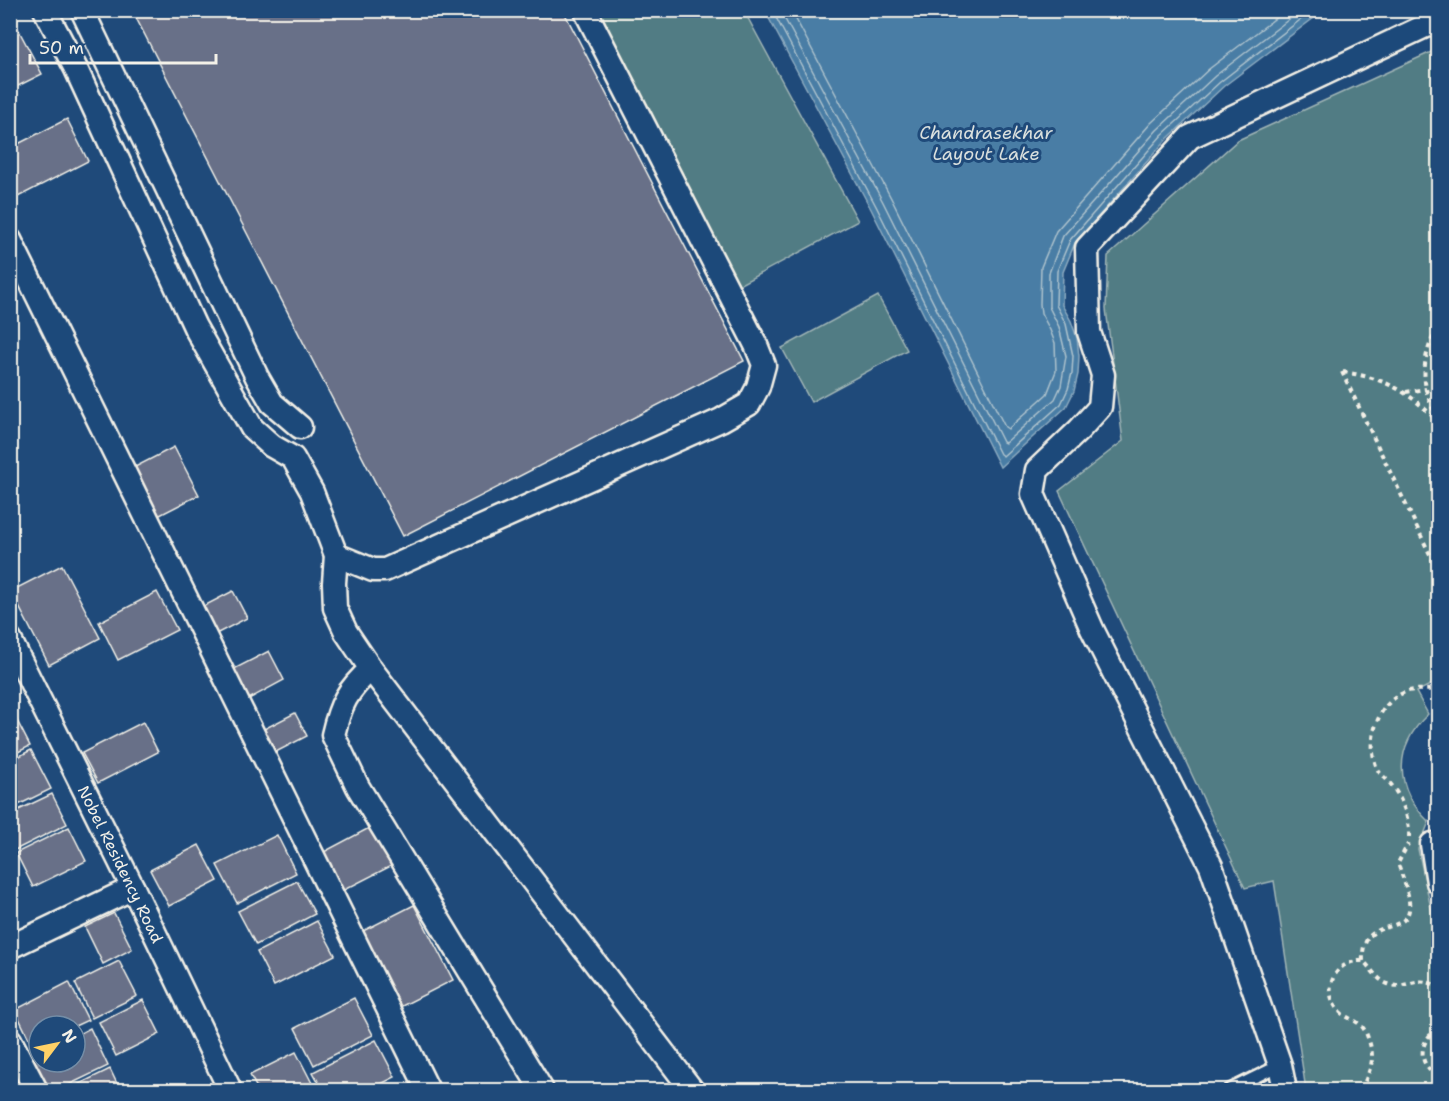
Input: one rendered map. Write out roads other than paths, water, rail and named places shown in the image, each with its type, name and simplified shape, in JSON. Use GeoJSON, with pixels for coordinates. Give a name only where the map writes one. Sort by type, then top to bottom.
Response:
{"type":"FeatureCollection","features":[{"type":"Feature","properties":{"kind":"street"},"geometry":{"type":"LineString","coordinates":[[45,10],[76,69],[195,327],[252,428],[272,446],[293,458],[312,492],[336,555],[335,608],[346,632],[370,669],[692,1090]]}},
{"type":"Feature","properties":{"kind":"street"},"geometry":{"type":"LineString","coordinates":[[82,10],[257,377],[272,403],[300,426]]}},
{"type":"Feature","properties":{"kind":"street"},"geometry":{"type":"LineString","coordinates":[[336,555],[373,570],[386,570],[721,420],[749,404],[758,387],[764,365],[756,345],[585,10]]}},
{"type":"Feature","properties":{"kind":"street"},"geometry":{"type":"LineString","coordinates":[[1285,1090],[1280,1065],[1211,866],[1092,629],[1033,494],[1037,470],[1079,430],[1100,406],[1103,375],[1089,332],[1087,248],[1190,137],[1438,20]]}},
{"type":"Feature","properties":{"kind":"street"},"geometry":{"type":"LineString","coordinates":[[10,240],[428,1090]]}},
{"type":"Feature","properties":{"kind":"street","name":"Nobel Residency Road"},"geometry":{"type":"LineString","coordinates":[[10,640],[230,1090]]}},
{"type":"Feature","properties":{"kind":"street"},"geometry":{"type":"LineString","coordinates":[[370,669],[353,684],[338,714],[333,735],[358,787],[542,1090]]}},
{"type":"Feature","properties":{"kind":"street"},"geometry":{"type":"LineString","coordinates":[[1432,844],[1438,882]]}},
{"type":"Feature","properties":{"kind":"street"},"geometry":{"type":"LineString","coordinates":[[10,947],[133,888]]}},
{"type":"Feature","properties":{"kind":"street"},"geometry":{"type":"LineString","coordinates":[[10,1040],[36,1090]]}},
{"type":"Feature","properties":{"kind":"lane"},"geometry":{"type":"LineString","coordinates":[[1228,1090],[1280,1065]]}},
{"type":"Feature","properties":{"kind":"water","name":"Chandrasekhar Layout Lake"},"geometry":{"type":"Polygon","coordinates":[[[765,11],[1323,11],[1224,86],[1166,140],[1075,243],[1063,272],[1062,305],[1077,338],[1078,374],[1074,391],[1066,407],[1000,467],[871,209],[765,11]]]}}]}
